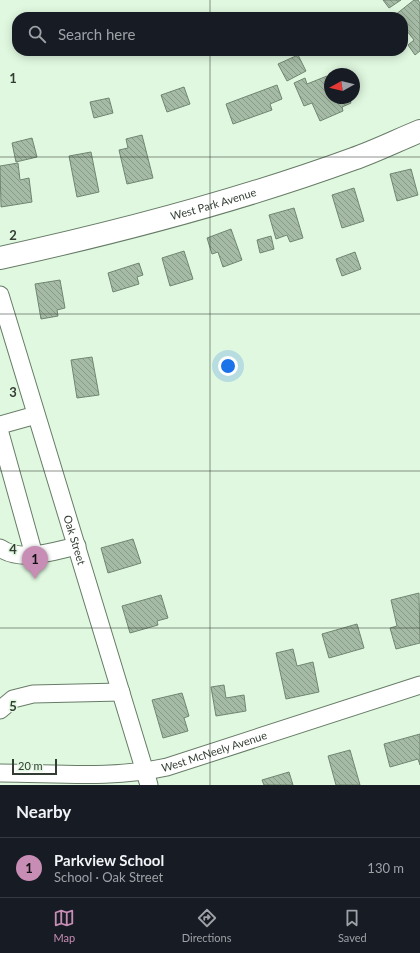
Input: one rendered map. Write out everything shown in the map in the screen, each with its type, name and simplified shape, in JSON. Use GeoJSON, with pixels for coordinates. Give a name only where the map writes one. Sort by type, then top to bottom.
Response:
{"type":"FeatureCollection","features":[{"type":"Feature","properties":{"kind":"main road","name":"West Park Avenue"},"geometry":{"type":"LineString","coordinates":[[0,258],[57,245],[207,206],[354,159],[420,131]]}},
{"type":"Feature","properties":{"kind":"street","name":"Oak Street"},"geometry":{"type":"LineString","coordinates":[[0,295],[147,778]]}},
{"type":"Feature","properties":{"kind":"street"},"geometry":{"type":"LineString","coordinates":[[0,425],[36,415]]}},
{"type":"Feature","properties":{"kind":"street"},"geometry":{"type":"LineString","coordinates":[[0,433],[34,555]]}},
{"type":"Feature","properties":{"kind":"street"},"geometry":{"type":"LineString","coordinates":[[0,548],[9,553],[34,555],[77,546]]}},
{"type":"Feature","properties":{"kind":"street","name":"West McNeely Avenue"},"geometry":{"type":"LineString","coordinates":[[0,773],[123,774],[147,778],[167,767],[420,685]]}},
{"type":"Feature","properties":{"kind":"street"},"geometry":{"type":"LineString","coordinates":[[0,710],[13,699],[33,694],[121,692]]}},
{"type":"Feature","properties":{"kind":"building"},"geometry":{"type":"Polygon","coordinates":[[[383,0],[401,0],[389,8],[383,0]]]}},
{"type":"Feature","properties":{"kind":"building"},"geometry":{"type":"Polygon","coordinates":[[[414,0],[418,0],[420,3],[420,51],[415,55],[408,45],[414,40],[408,32],[408,12],[399,12],[414,0]]]}},
{"type":"Feature","properties":{"kind":"building"},"geometry":{"type":"Polygon","coordinates":[[[298,56],[306,71],[287,81],[278,64],[298,56]]]}},
{"type":"Feature","properties":{"kind":"building"},"geometry":{"type":"Polygon","coordinates":[[[324,77],[324,104],[349,104],[342,107],[343,111],[320,121],[312,103],[304,106],[294,83],[305,78],[307,84],[324,77]]]}},
{"type":"Feature","properties":{"kind":"building"},"geometry":{"type":"Polygon","coordinates":[[[277,85],[282,99],[270,104],[272,110],[233,124],[226,104],[277,85]]]}},
{"type":"Feature","properties":{"kind":"building"},"geometry":{"type":"Polygon","coordinates":[[[184,87],[190,104],[167,112],[161,95],[184,87]]]}},
{"type":"Feature","properties":{"kind":"building"},"geometry":{"type":"Polygon","coordinates":[[[109,98],[113,113],[94,118],[90,102],[109,98]]]}},
{"type":"Feature","properties":{"kind":"building"},"geometry":{"type":"Polygon","coordinates":[[[142,135],[153,178],[127,184],[119,150],[128,148],[126,139],[142,135]]]}},
{"type":"Feature","properties":{"kind":"building"},"geometry":{"type":"Polygon","coordinates":[[[32,138],[37,157],[16,162],[12,143],[32,138]]]}},
{"type":"Feature","properties":{"kind":"building"},"geometry":{"type":"Polygon","coordinates":[[[91,152],[99,192],[77,197],[69,156],[91,152]]]}},
{"type":"Feature","properties":{"kind":"building"},"geometry":{"type":"Polygon","coordinates":[[[18,163],[20,180],[29,178],[32,202],[1,207],[0,166],[18,163]]]}},
{"type":"Feature","properties":{"kind":"building"},"geometry":{"type":"Polygon","coordinates":[[[411,169],[418,195],[397,201],[390,174],[411,169]]]}},
{"type":"Feature","properties":{"kind":"building"},"geometry":{"type":"Polygon","coordinates":[[[354,188],[364,221],[342,228],[332,195],[354,188]]]}},
{"type":"Feature","properties":{"kind":"building"},"geometry":{"type":"Polygon","coordinates":[[[294,208],[303,238],[290,242],[287,235],[276,239],[269,215],[294,208]]]}},
{"type":"Feature","properties":{"kind":"building"},"geometry":{"type":"Polygon","coordinates":[[[231,229],[242,260],[223,267],[218,252],[212,254],[207,238],[231,229]]]}},
{"type":"Feature","properties":{"kind":"building"},"geometry":{"type":"Polygon","coordinates":[[[271,236],[274,249],[260,253],[257,240],[271,236]]]}},
{"type":"Feature","properties":{"kind":"building"},"geometry":{"type":"Polygon","coordinates":[[[184,251],[193,279],[170,286],[162,258],[184,251]]]}},
{"type":"Feature","properties":{"kind":"building"},"geometry":{"type":"Polygon","coordinates":[[[355,252],[361,269],[342,276],[336,259],[355,252]]]}},
{"type":"Feature","properties":{"kind":"building"},"geometry":{"type":"Polygon","coordinates":[[[139,263],[143,275],[137,277],[139,284],[113,292],[108,273],[139,263]]]}},
{"type":"Feature","properties":{"kind":"building"},"geometry":{"type":"Polygon","coordinates":[[[60,280],[65,308],[57,310],[58,316],[41,319],[35,284],[60,280]]]}},
{"type":"Feature","properties":{"kind":"building"},"geometry":{"type":"Polygon","coordinates":[[[92,357],[99,395],[77,398],[71,360],[92,357]]]}},
{"type":"Feature","properties":{"kind":"building"},"geometry":{"type":"Polygon","coordinates":[[[133,539],[141,563],[108,573],[101,548],[133,539]]]}},
{"type":"Feature","properties":{"kind":"building"},"geometry":{"type":"Polygon","coordinates":[[[419,593],[420,643],[396,649],[390,628],[397,626],[391,600],[419,593]]]}},
{"type":"Feature","properties":{"kind":"building"},"geometry":{"type":"Polygon","coordinates":[[[161,595],[168,618],[157,621],[158,625],[130,633],[122,606],[161,595]]]}},
{"type":"Feature","properties":{"kind":"building"},"geometry":{"type":"Polygon","coordinates":[[[357,624],[364,648],[329,658],[322,634],[357,624]]]}},
{"type":"Feature","properties":{"kind":"building"},"geometry":{"type":"Polygon","coordinates":[[[293,649],[297,666],[313,662],[319,692],[286,699],[276,653],[293,649]]]}},
{"type":"Feature","properties":{"kind":"building"},"geometry":{"type":"Polygon","coordinates":[[[224,685],[226,698],[244,695],[246,711],[216,716],[211,687],[224,685]]]}},
{"type":"Feature","properties":{"kind":"building"},"geometry":{"type":"Polygon","coordinates":[[[182,693],[189,716],[184,718],[188,731],[163,738],[152,700],[182,693]]]}},
{"type":"Feature","properties":{"kind":"building"},"geometry":{"type":"Polygon","coordinates":[[[420,734],[420,765],[418,759],[390,767],[384,744],[420,734]]]}},
{"type":"Feature","properties":{"kind":"building"},"geometry":{"type":"Polygon","coordinates":[[[350,750],[360,785],[336,785],[328,756],[350,750]]]}},
{"type":"Feature","properties":{"kind":"building"},"geometry":{"type":"Polygon","coordinates":[[[289,772],[293,785],[264,785],[262,780],[289,772]]]}},
{"type":"Feature","properties":{"kind":"place","name":"Parkview School"},"geometry":{"type":"Point","coordinates":[35,579]}}]}
